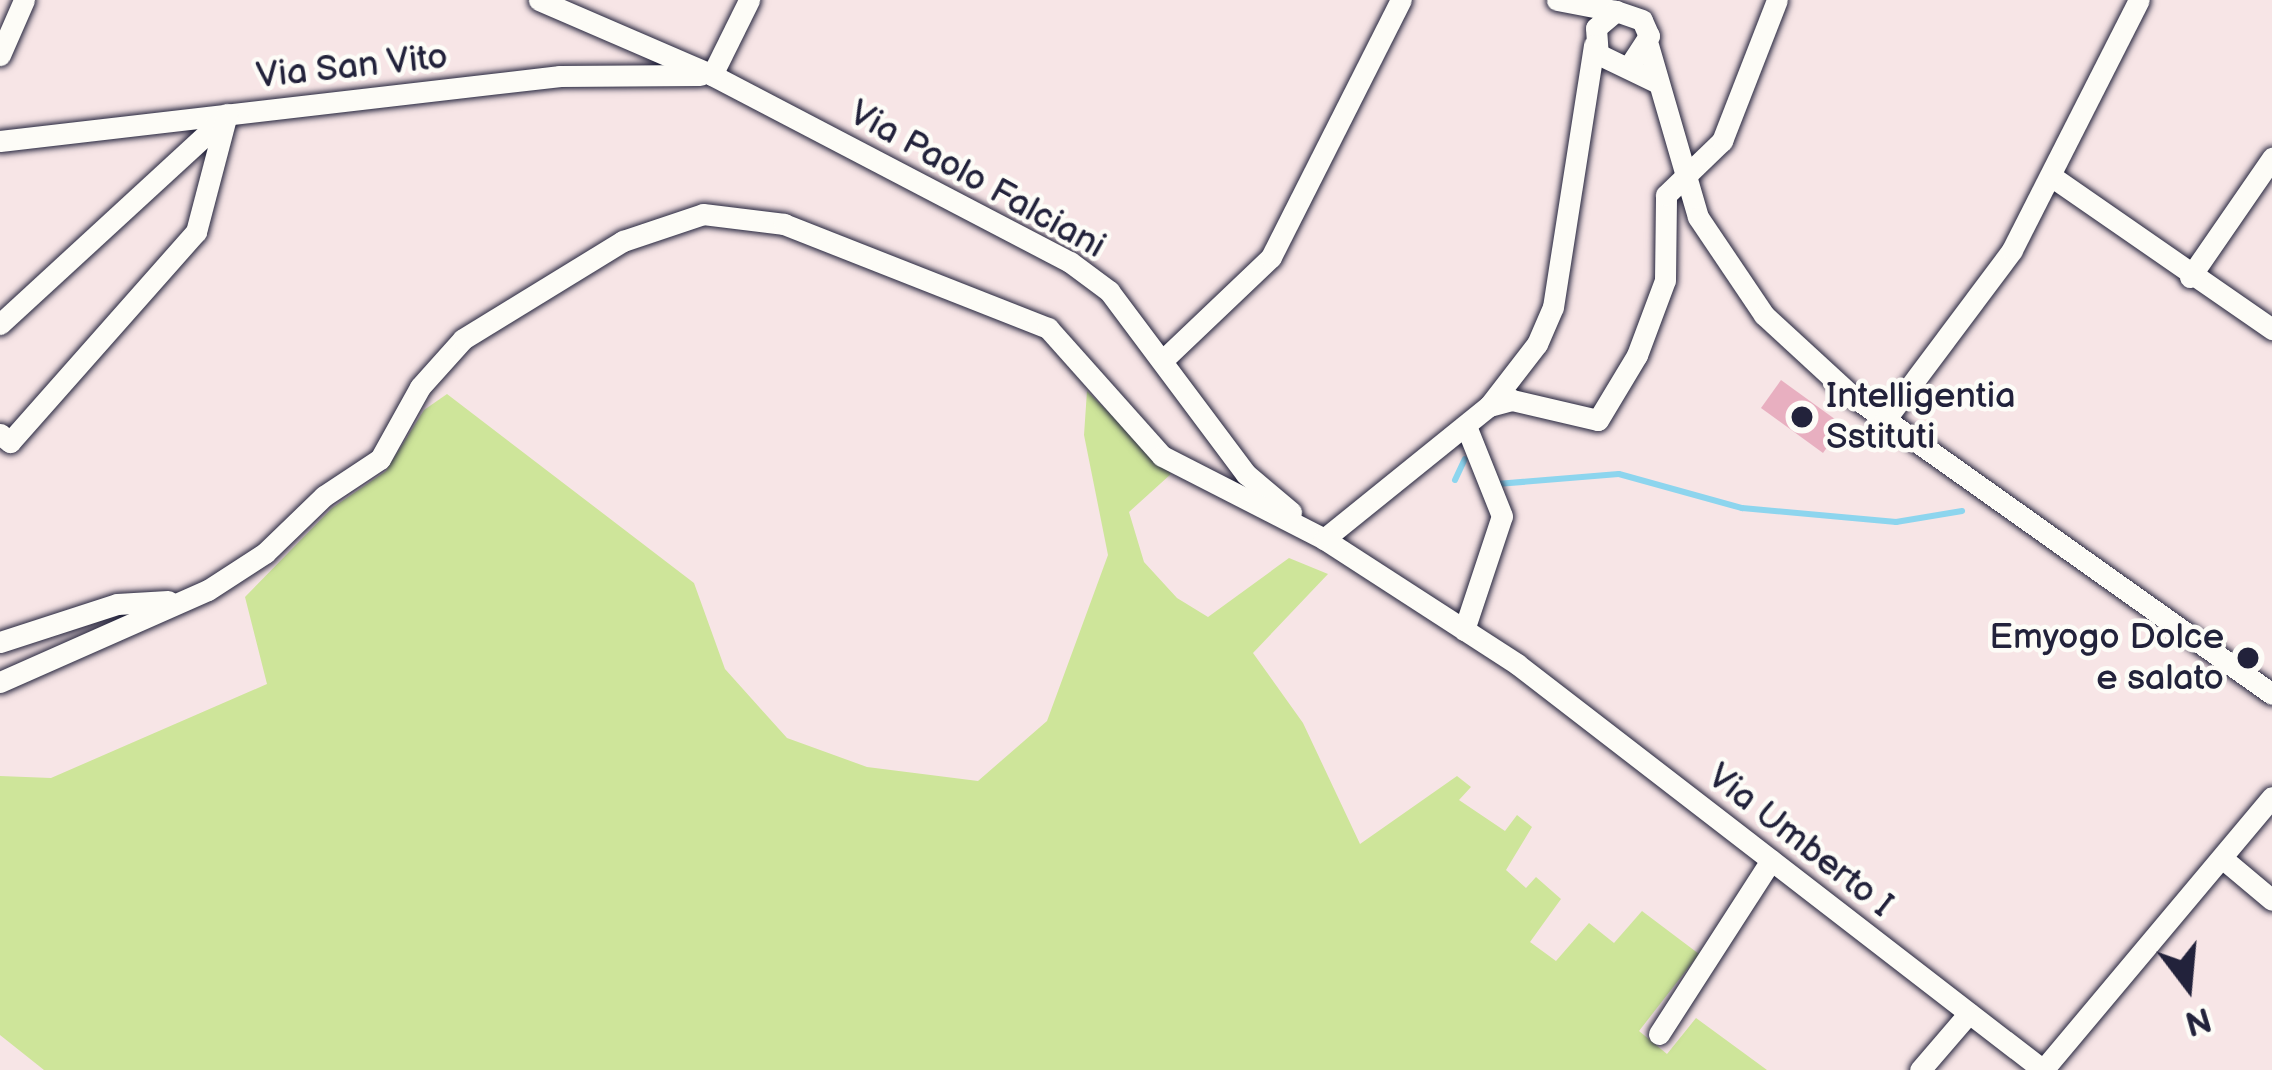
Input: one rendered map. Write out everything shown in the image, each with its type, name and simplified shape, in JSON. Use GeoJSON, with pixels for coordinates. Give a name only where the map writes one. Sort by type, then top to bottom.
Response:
{"type":"FeatureCollection","features":[{"type":"Feature","properties":{"kind":"street"},"geometry":{"type":"LineString","coordinates":[[0,55],[24,0]]}},
{"type":"Feature","properties":{"kind":"street","name":"Via Paolo Falciani"},"geometry":{"type":"LineString","coordinates":[[539,0],[712,75],[1070,262],[1108,291],[1246,474],[1324,539]]}},
{"type":"Feature","properties":{"kind":"street"},"geometry":{"type":"LineString","coordinates":[[712,75],[749,0]]}},
{"type":"Feature","properties":{"kind":"street"},"geometry":{"type":"LineString","coordinates":[[1163,360],[1270,256],[1401,0]]}},
{"type":"Feature","properties":{"kind":"street"},"geometry":{"type":"LineString","coordinates":[[1489,406],[1511,400],[1598,420],[1637,355],[1665,280],[1666,195],[1685,167],[1722,141],[1777,0]]}},
{"type":"Feature","properties":{"kind":"street"},"geometry":{"type":"LineString","coordinates":[[1885,420],[2012,250],[2139,0]]}},
{"type":"Feature","properties":{"kind":"street"},"geometry":{"type":"LineString","coordinates":[[1562,2],[1594,41],[1657,82]]}},
{"type":"Feature","properties":{"kind":"street"},"geometry":{"type":"LineString","coordinates":[[1562,2],[1642,20],[1698,217],[1764,315],[1885,420],[2272,694]]}},
{"type":"Feature","properties":{"kind":"street"},"geometry":{"type":"LineString","coordinates":[[0,682],[187,600],[266,553],[324,496],[380,460],[420,387],[463,339],[623,241],[703,214],[784,224],[1048,328],[1162,456],[1324,539],[1489,406],[1553,307],[1583,80],[1594,41],[1616,11]]}},
{"type":"Feature","properties":{"kind":"street"},"geometry":{"type":"LineString","coordinates":[[1583,80],[1625,65],[1648,45]]}},
{"type":"Feature","properties":{"kind":"street","name":"Via San Vito"},"geometry":{"type":"LineString","coordinates":[[0,141],[560,76],[712,75]]}},
{"type":"Feature","properties":{"kind":"street"},"geometry":{"type":"LineString","coordinates":[[0,325],[227,114]]}},
{"type":"Feature","properties":{"kind":"street"},"geometry":{"type":"LineString","coordinates":[[0,434],[10,442],[196,232],[227,114]]}},
{"type":"Feature","properties":{"kind":"street"},"geometry":{"type":"LineString","coordinates":[[2190,277],[2272,158]]}},
{"type":"Feature","properties":{"kind":"street"},"geometry":{"type":"LineString","coordinates":[[2051,176],[2190,277],[2272,328]]}},
{"type":"Feature","properties":{"kind":"street"},"geometry":{"type":"LineString","coordinates":[[1464,629],[1502,516],[1466,426]]}},
{"type":"Feature","properties":{"kind":"street","name":"Via Umberto I"},"geometry":{"type":"LineString","coordinates":[[1324,539],[1517,664],[2026,1062],[2043,1070]]}},
{"type":"Feature","properties":{"kind":"street"},"geometry":{"type":"LineString","coordinates":[[0,642],[117,604],[187,600]]}},
{"type":"Feature","properties":{"kind":"street"},"geometry":{"type":"LineString","coordinates":[[2043,1070],[2272,797]]}},
{"type":"Feature","properties":{"kind":"street"},"geometry":{"type":"LineString","coordinates":[[2222,858],[2272,900]]}},
{"type":"Feature","properties":{"kind":"street"},"geometry":{"type":"LineString","coordinates":[[1659,1034],[1771,860]]}},
{"type":"Feature","properties":{"kind":"street"},"geometry":{"type":"LineString","coordinates":[[1919,1070],[1969,1013]]}},
{"type":"Feature","properties":{"kind":"green space"},"geometry":{"type":"Polygon","coordinates":[[[1087,391],[1171,474],[1129,512],[1144,562],[1177,598],[1208,617],[1289,558],[1328,574],[1253,653],[1303,723],[1360,844],[1457,776],[1471,787],[1459,800],[1505,831],[1517,815],[1532,827],[1506,870],[1526,888],[1536,877],[1561,899],[1530,942],[1556,961],[1589,923],[1614,943],[1642,911],[1699,954],[1639,1031],[1667,1054],[1696,1018],[1767,1070],[44,1070],[0,1035],[0,776],[51,778],[267,684],[245,597],[332,508],[386,471],[424,410],[447,394],[694,583],[725,669],[787,738],[867,767],[978,781],[1047,721],[1108,555],[1084,435],[1087,391]]]}},
{"type":"Feature","properties":{"kind":"building","name":"Intelligentia Sstituti"},"geometry":{"type":"Polygon","coordinates":[[[1781,380],[1843,425],[1823,453],[1761,408],[1781,380]]]}},
{"type":"Feature","properties":{"kind":"waterway"},"geometry":{"type":"LineString","coordinates":[[1455,480],[1465,459]]}},
{"type":"Feature","properties":{"kind":"waterway"},"geometry":{"type":"LineString","coordinates":[[1497,484],[1619,474],[1742,508],[1896,522],[1962,511]]}},
{"type":"Feature","properties":{"kind":"place","name":"Intelligentia Sstituti"},"geometry":{"type":"Point","coordinates":[1802,417]}},
{"type":"Feature","properties":{"kind":"place","name":"Emyogo Dolce e salato"},"geometry":{"type":"Point","coordinates":[2248,658]}}]}
